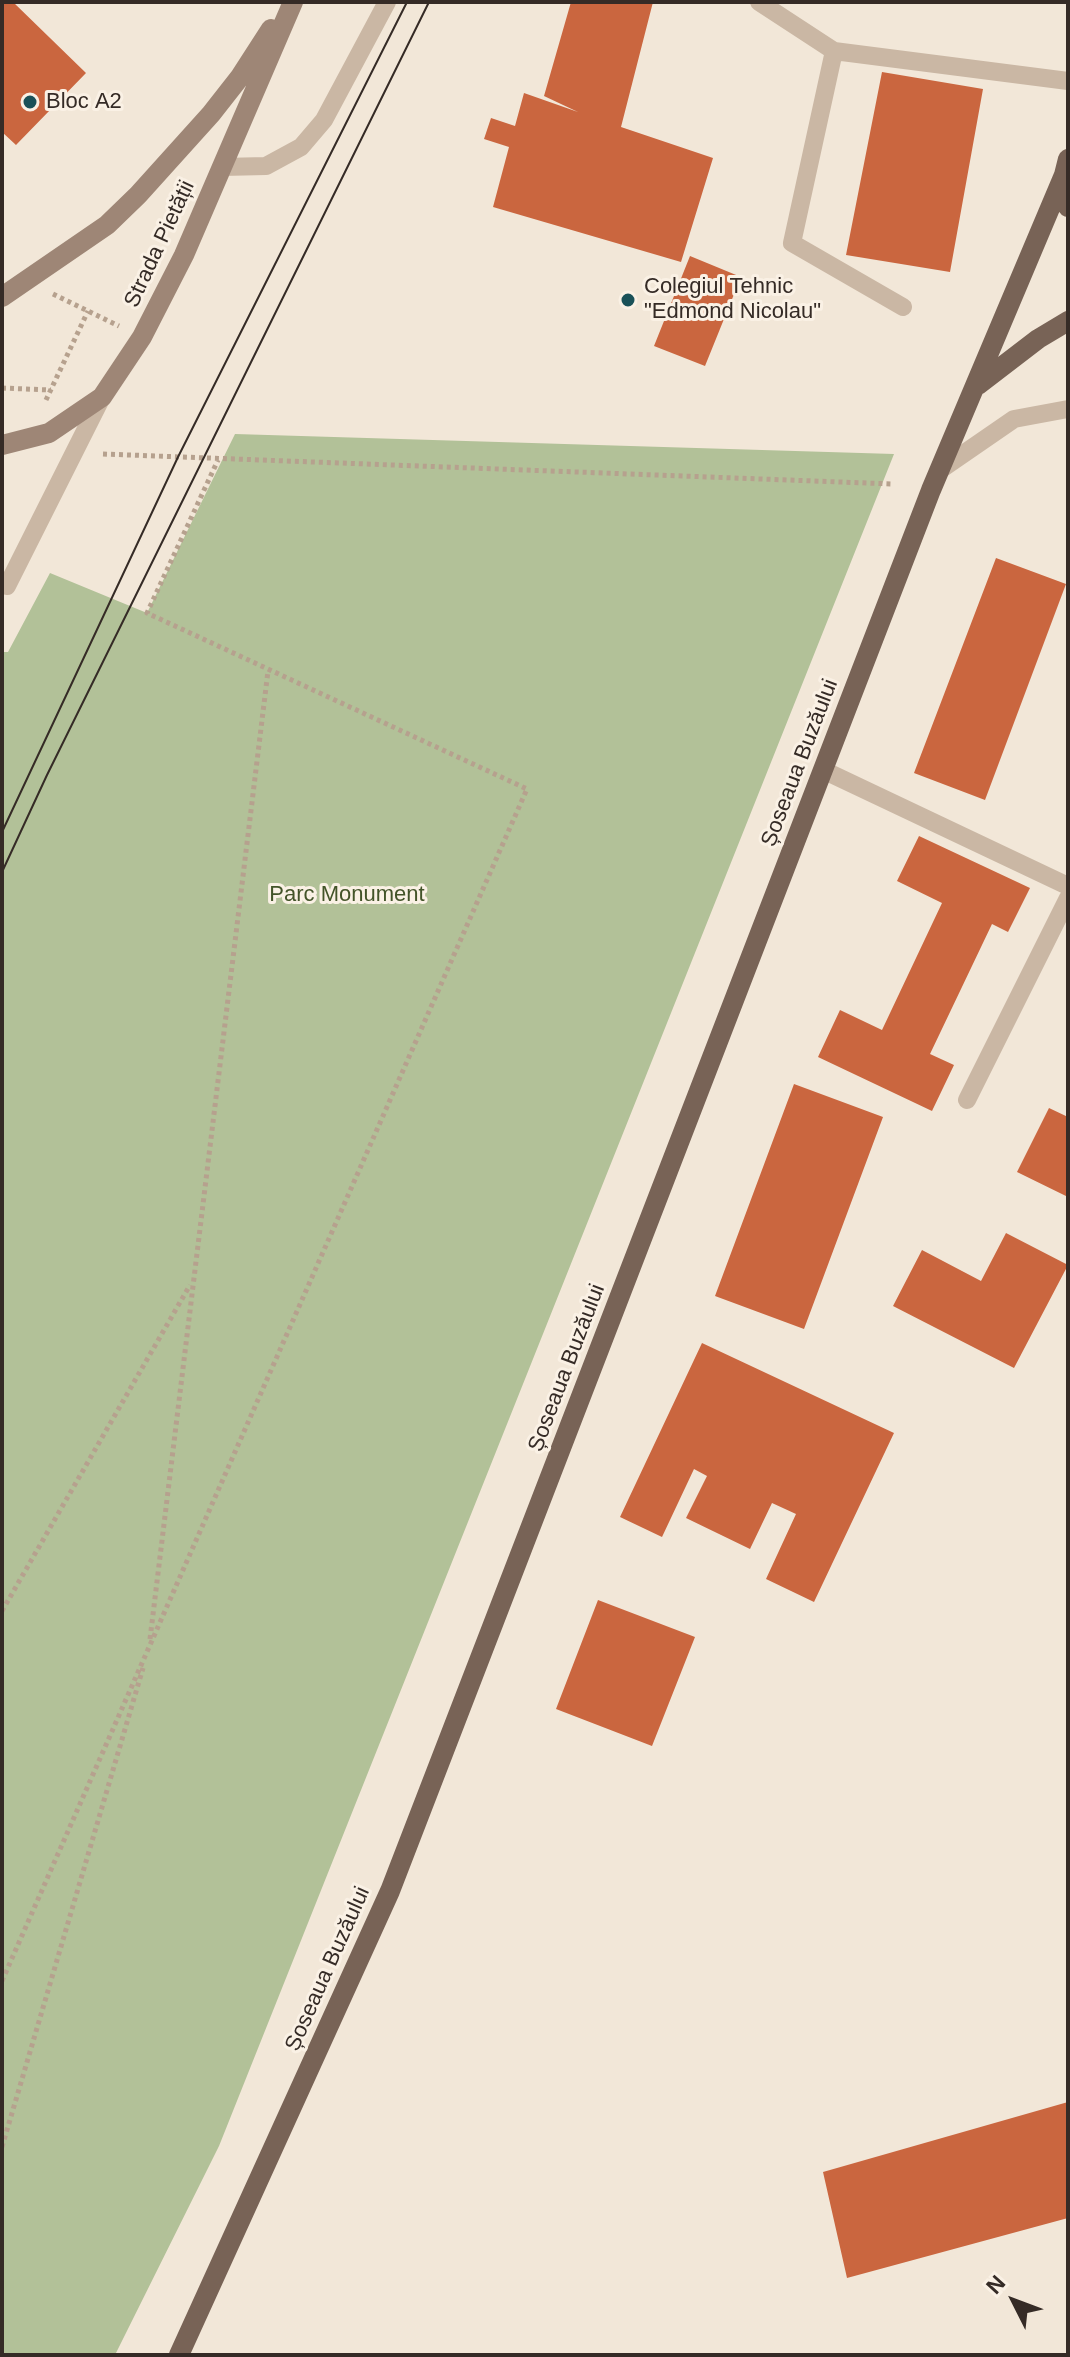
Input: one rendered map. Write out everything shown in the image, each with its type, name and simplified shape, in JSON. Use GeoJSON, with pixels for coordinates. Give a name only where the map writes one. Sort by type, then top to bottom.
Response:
{"type":"FeatureCollection","features":[{"type":"Feature","properties":{"kind":"main road"},"geometry":{"type":"LineString","coordinates":[[1066,167],[1068,207]]}},
{"type":"Feature","properties":{"kind":"main road","name":"Șoseaua Buzăului"},"geometry":{"type":"LineString","coordinates":[[179,2355],[390,1891],[940,470],[1066,167]]}},
{"type":"Feature","properties":{"kind":"main road","name":"Șoseaua Buzăului"},"geometry":{"type":"LineString","coordinates":[[975,388],[1038,339],[1068,321]]}},
{"type":"Feature","properties":{"kind":"street","name":"Strada Pietății"},"geometry":{"type":"LineString","coordinates":[[2,445],[49,433],[102,397],[142,337],[184,255],[291,2]]}},
{"type":"Feature","properties":{"kind":"street","name":"Strada Pietății"},"geometry":{"type":"LineString","coordinates":[[2,297],[107,225],[166,167],[240,77],[291,2]]}},
{"type":"Feature","properties":{"kind":"lane"},"geometry":{"type":"LineString","coordinates":[[222,167],[266,166],[301,147],[324,120],[387,2]]}},
{"type":"Feature","properties":{"kind":"lane"},"geometry":{"type":"LineString","coordinates":[[759,2],[834,51],[1068,81]]}},
{"type":"Feature","properties":{"kind":"lane"},"geometry":{"type":"LineString","coordinates":[[834,51],[792,243],[903,307]]}},
{"type":"Feature","properties":{"kind":"lane"},"geometry":{"type":"LineString","coordinates":[[2,585],[7,586],[102,397]]}},
{"type":"Feature","properties":{"kind":"lane"},"geometry":{"type":"LineString","coordinates":[[940,470],[1014,419],[1068,409]]}},
{"type":"Feature","properties":{"kind":"lane"},"geometry":{"type":"LineString","coordinates":[[823,770],[1068,886]]}},
{"type":"Feature","properties":{"kind":"lane"},"geometry":{"type":"LineString","coordinates":[[967,1100],[1068,898]]}},
{"type":"Feature","properties":{"kind":"path"},"geometry":{"type":"LineString","coordinates":[[59,284],[49,292],[142,337]]}},
{"type":"Feature","properties":{"kind":"path"},"geometry":{"type":"LineString","coordinates":[[27,440],[88,311]]}},
{"type":"Feature","properties":{"kind":"path"},"geometry":{"type":"LineString","coordinates":[[2,388],[51,390]]}},
{"type":"Feature","properties":{"kind":"path"},"geometry":{"type":"LineString","coordinates":[[74,453],[893,484]]}},
{"type":"Feature","properties":{"kind":"path"},"geometry":{"type":"LineString","coordinates":[[2,1981],[527,789],[147,613],[218,460]]}},
{"type":"Feature","properties":{"kind":"path"},"geometry":{"type":"LineString","coordinates":[[2,2147],[150,1645],[268,671]]}},
{"type":"Feature","properties":{"kind":"path"},"geometry":{"type":"LineString","coordinates":[[2,1611],[192,1281]]}},
{"type":"Feature","properties":{"kind":"green space","name":"Parc Monument"},"geometry":{"type":"Polygon","coordinates":[[[235,434],[894,454],[219,2146],[115,2355],[2,2355],[2,652],[8,652],[50,573],[147,613],[235,434]]]}},
{"type":"Feature","properties":{"kind":"building","name":"Bloc A2"},"geometry":{"type":"Polygon","coordinates":[[[2,2],[13,2],[86,73],[16,145],[2,132],[2,2]]]}},
{"type":"Feature","properties":{"kind":"building"},"geometry":{"type":"Polygon","coordinates":[[[571,2],[653,2],[621,127],[713,158],[681,262],[493,207],[509,147],[484,139],[491,118],[515,126],[524,93],[578,112],[544,96],[571,2]]]}},
{"type":"Feature","properties":{"kind":"building"},"geometry":{"type":"Polygon","coordinates":[[[882,72],[983,89],[950,272],[846,255],[882,72]]]}},
{"type":"Feature","properties":{"kind":"building"},"geometry":{"type":"Polygon","coordinates":[[[690,256],[741,277],[705,366],[654,346],[690,256]]]}},
{"type":"Feature","properties":{"kind":"building"},"geometry":{"type":"Polygon","coordinates":[[[996,558],[1066,584],[985,800],[914,773],[996,558]]]}},
{"type":"Feature","properties":{"kind":"building"},"geometry":{"type":"Polygon","coordinates":[[[919,836],[1030,888],[1008,932],[992,924],[930,1054],[954,1065],[932,1111],[818,1057],[840,1010],[882,1030],[942,903],[897,881],[919,836]]]}},
{"type":"Feature","properties":{"kind":"building"},"geometry":{"type":"Polygon","coordinates":[[[794,1084],[883,1117],[804,1329],[715,1296],[794,1084]]]}},
{"type":"Feature","properties":{"kind":"building"},"geometry":{"type":"Polygon","coordinates":[[[1049,1108],[1068,1117],[1068,1197],[1017,1172],[1049,1108]]]}},
{"type":"Feature","properties":{"kind":"building"},"geometry":{"type":"Polygon","coordinates":[[[1006,1233],[1068,1265],[1014,1368],[893,1306],[922,1250],[981,1281],[1006,1233]]]}},
{"type":"Feature","properties":{"kind":"building"},"geometry":{"type":"Polygon","coordinates":[[[702,1343],[894,1433],[814,1602],[766,1579],[796,1514],[772,1503],[750,1549],[686,1518],[707,1476],[694,1469],[662,1537],[620,1517],[702,1343]]]}},
{"type":"Feature","properties":{"kind":"building"},"geometry":{"type":"Polygon","coordinates":[[[598,1600],[695,1637],[652,1746],[556,1709],[598,1600]]]}},
{"type":"Feature","properties":{"kind":"building"},"geometry":{"type":"Polygon","coordinates":[[[1068,2102],[1068,2218],[847,2278],[823,2172],[1068,2102]]]}},
{"type":"Feature","properties":{"kind":"tram line"},"geometry":{"type":"LineString","coordinates":[[2,832],[178,457],[407,2]]}},
{"type":"Feature","properties":{"kind":"tram line"},"geometry":{"type":"LineString","coordinates":[[2,872],[429,2]]}},
{"type":"Feature","properties":{"kind":"place","name":"Bloc A2"},"geometry":{"type":"Point","coordinates":[30,102]}},
{"type":"Feature","properties":{"kind":"place","name":"Colegiul Tehnic \"Edmond Nicolau\""},"geometry":{"type":"Point","coordinates":[628,300]}}]}
